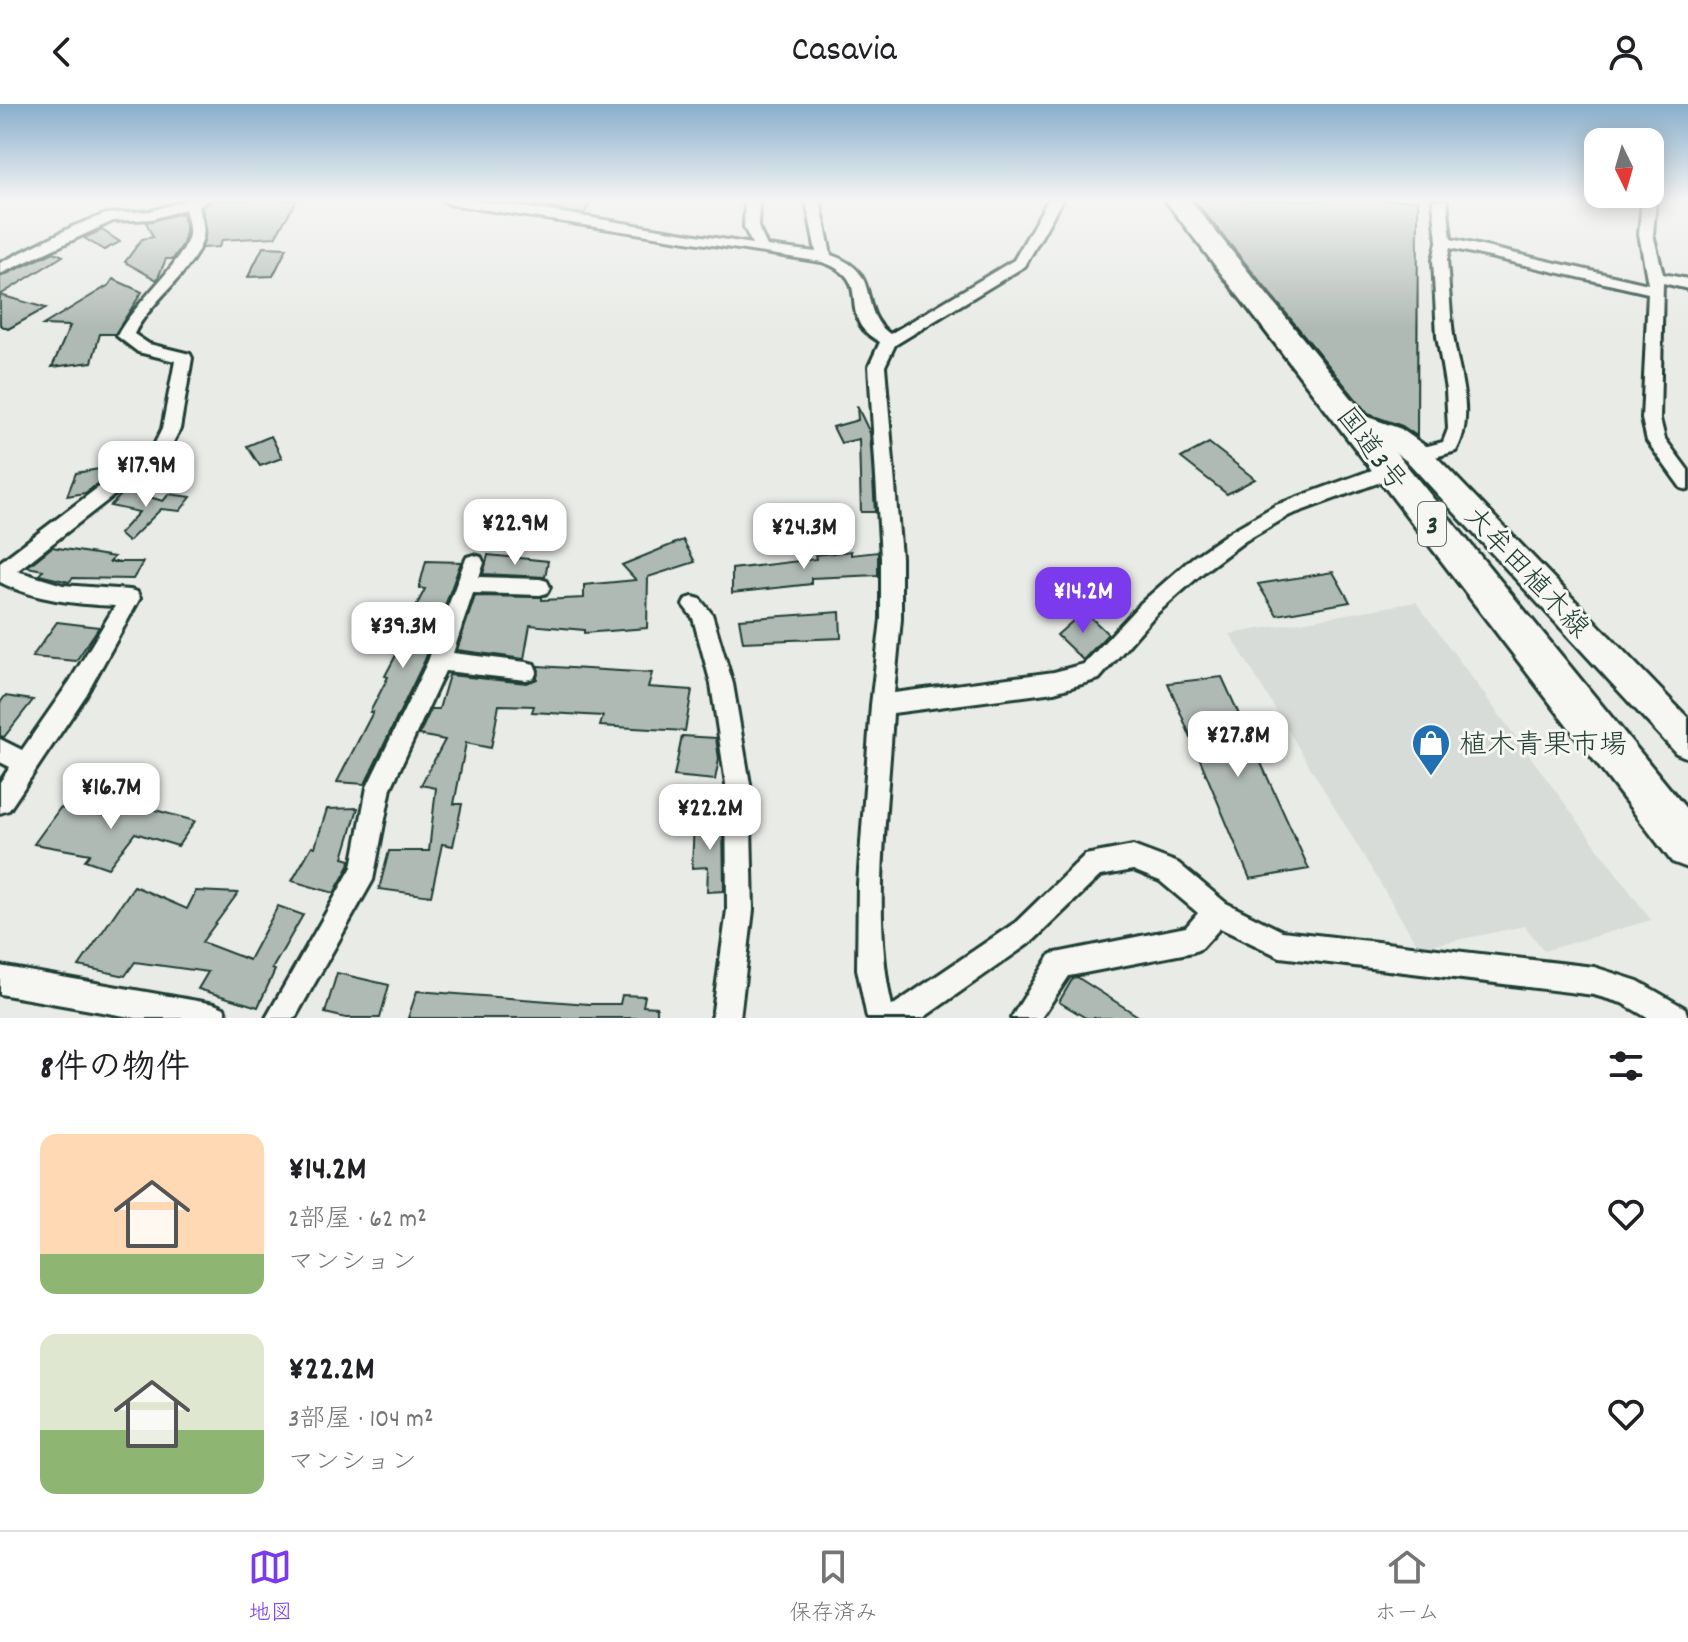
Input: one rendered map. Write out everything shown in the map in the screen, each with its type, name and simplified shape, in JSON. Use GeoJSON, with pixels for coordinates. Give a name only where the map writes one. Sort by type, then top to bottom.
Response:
{"type":"FeatureCollection","features":[{"type":"Feature","properties":{"kind":"highway","name":"国道3号"},"geometry":{"type":"LineString","coordinates":[[1211,243],[1354,421],[1404,463],[1688,846]]}},
{"type":"Feature","properties":{"kind":"main road","name":"大牟田植木線"},"geometry":{"type":"LineString","coordinates":[[1404,463],[1688,742]]}},
{"type":"Feature","properties":{"kind":"street"},"geometry":{"type":"LineString","coordinates":[[0,269],[52,243]]}},
{"type":"Feature","properties":{"kind":"street"},"geometry":{"type":"LineString","coordinates":[[0,802],[78,688],[130,598],[95,597],[19,584],[0,573],[161,449],[171,429],[184,358],[144,348],[125,336],[131,319],[193,243]]}},
{"type":"Feature","properties":{"kind":"street"},"geometry":{"type":"LineString","coordinates":[[721,243],[824,258],[845,265],[855,275],[870,327],[889,341]]}},
{"type":"Feature","properties":{"kind":"street"},"geometry":{"type":"LineString","coordinates":[[758,243],[761,249]]}},
{"type":"Feature","properties":{"kind":"street"},"geometry":{"type":"LineString","coordinates":[[821,243],[824,258]]}},
{"type":"Feature","properties":{"kind":"street"},"geometry":{"type":"LineString","coordinates":[[881,1018],[870,969],[871,884],[882,705],[891,619],[891,557],[877,366],[881,352],[889,341],[1020,263],[1031,243]]}},
{"type":"Feature","properties":{"kind":"street"},"geometry":{"type":"LineString","coordinates":[[882,705],[1054,682],[1091,672],[1148,609],[1199,564],[1238,536],[1283,510],[1450,446],[1457,429],[1455,390],[1445,336],[1440,260],[1444,243]]}},
{"type":"Feature","properties":{"kind":"street"},"geometry":{"type":"LineString","coordinates":[[1447,243],[1655,283],[1688,284]]}},
{"type":"Feature","properties":{"kind":"street"},"geometry":{"type":"LineString","coordinates":[[1648,243],[1655,283],[1649,389],[1651,419],[1656,441],[1688,483]]}},
{"type":"Feature","properties":{"kind":"street"},"geometry":{"type":"LineString","coordinates":[[280,1018],[364,871],[379,787],[439,661],[470,574],[540,587]]}},
{"type":"Feature","properties":{"kind":"street"},"geometry":{"type":"LineString","coordinates":[[693,605],[702,614],[722,684],[738,784],[740,910],[726,1018]]}},
{"type":"Feature","properties":{"kind":"street"},"geometry":{"type":"LineString","coordinates":[[439,661],[526,671]]}},
{"type":"Feature","properties":{"kind":"street"},"geometry":{"type":"LineString","coordinates":[[0,750],[27,764]]}},
{"type":"Feature","properties":{"kind":"street"},"geometry":{"type":"LineString","coordinates":[[899,1018],[1025,931],[1094,864],[1133,858],[1169,872],[1217,912],[1280,944],[1594,981],[1628,991],[1675,1018]]}},
{"type":"Feature","properties":{"kind":"street"},"geometry":{"type":"LineString","coordinates":[[1025,1018],[1061,964],[1193,939],[1217,912]]}},
{"type":"Feature","properties":{"kind":"street"},"geometry":{"type":"LineString","coordinates":[[0,980],[133,1011],[214,1018]]}},
{"type":"Feature","properties":{"kind":"shaded area","name":"植木青果市場"},"geometry":{"type":"Polygon","coordinates":[[[1416,602],[1651,920],[1544,951],[1525,926],[1419,948],[1230,634],[1416,602]]]}},
{"type":"Feature","properties":{"kind":"building"},"geometry":{"type":"Polygon","coordinates":[[[92,243],[119,243],[104,250],[92,243]]]}},
{"type":"Feature","properties":{"kind":"building"},"geometry":{"type":"Polygon","coordinates":[[[139,243],[183,243],[173,259],[166,259],[157,280],[125,262],[139,243]]]}},
{"type":"Feature","properties":{"kind":"building"},"geometry":{"type":"Polygon","coordinates":[[[203,243],[221,243],[219,247],[202,248],[203,243]]]}},
{"type":"Feature","properties":{"kind":"building"},"geometry":{"type":"Polygon","coordinates":[[[1229,243],[1418,243],[1417,436],[1402,426],[1368,414],[1229,243]]]}},
{"type":"Feature","properties":{"kind":"building"},"geometry":{"type":"Polygon","coordinates":[[[263,247],[287,248],[273,276],[248,277],[263,247]]]}},
{"type":"Feature","properties":{"kind":"building"},"geometry":{"type":"Polygon","coordinates":[[[54,252],[63,256],[0,295],[0,277],[54,252]]]}},
{"type":"Feature","properties":{"kind":"building"},"geometry":{"type":"Polygon","coordinates":[[[113,279],[142,292],[115,334],[100,334],[92,362],[52,367],[70,326],[43,325],[109,285],[113,279]]]}},
{"type":"Feature","properties":{"kind":"building"},"geometry":{"type":"Polygon","coordinates":[[[0,295],[46,308],[8,329],[0,325],[0,295]]]}},
{"type":"Feature","properties":{"kind":"building"},"geometry":{"type":"Polygon","coordinates":[[[857,406],[870,433],[875,512],[861,512],[859,439],[841,443],[833,427],[858,420],[857,406]]]}},
{"type":"Feature","properties":{"kind":"building"},"geometry":{"type":"Polygon","coordinates":[[[271,436],[282,458],[260,466],[247,446],[271,436]]]}},
{"type":"Feature","properties":{"kind":"building"},"geometry":{"type":"Polygon","coordinates":[[[1209,443],[1255,479],[1227,494],[1181,458],[1209,443]]]}},
{"type":"Feature","properties":{"kind":"building"},"geometry":{"type":"Polygon","coordinates":[[[111,467],[108,476],[85,493],[67,496],[76,473],[111,467]]]}},
{"type":"Feature","properties":{"kind":"building"},"geometry":{"type":"Polygon","coordinates":[[[126,490],[163,501],[169,494],[191,497],[180,511],[161,509],[128,542],[119,534],[139,512],[110,506],[126,490]]]}},
{"type":"Feature","properties":{"kind":"building"},"geometry":{"type":"Polygon","coordinates":[[[683,540],[695,562],[648,577],[647,628],[584,633],[584,630],[530,625],[524,659],[457,650],[475,596],[542,597],[542,600],[584,598],[584,585],[636,580],[622,565],[683,540]]]}},
{"type":"Feature","properties":{"kind":"building"},"geometry":{"type":"Polygon","coordinates":[[[52,547],[114,557],[110,562],[143,562],[133,579],[73,578],[69,582],[39,575],[43,570],[27,567],[52,547]]]}},
{"type":"Feature","properties":{"kind":"building"},"geometry":{"type":"Polygon","coordinates":[[[851,551],[851,555],[878,552],[878,575],[811,578],[811,584],[732,593],[732,569],[816,559],[815,555],[851,551]]]}},
{"type":"Feature","properties":{"kind":"building"},"geometry":{"type":"Polygon","coordinates":[[[488,555],[548,561],[545,577],[483,574],[488,555]]]}},
{"type":"Feature","properties":{"kind":"building"},"geometry":{"type":"Polygon","coordinates":[[[426,561],[461,562],[425,660],[365,784],[337,782],[373,712],[370,712],[388,677],[385,676],[415,619],[410,618],[425,589],[419,588],[426,561]]]}},
{"type":"Feature","properties":{"kind":"building"},"geometry":{"type":"Polygon","coordinates":[[[1333,572],[1350,602],[1277,615],[1258,584],[1333,572]]]}},
{"type":"Feature","properties":{"kind":"building"},"geometry":{"type":"Polygon","coordinates":[[[1084,611],[1108,634],[1083,660],[1057,635],[1084,611]]]}},
{"type":"Feature","properties":{"kind":"building"},"geometry":{"type":"Polygon","coordinates":[[[840,612],[841,638],[743,642],[739,619],[840,612]]]}},
{"type":"Feature","properties":{"kind":"building"},"geometry":{"type":"Polygon","coordinates":[[[57,622],[99,627],[76,661],[32,657],[57,622]]]}},
{"type":"Feature","properties":{"kind":"building"},"geometry":{"type":"Polygon","coordinates":[[[538,666],[652,673],[648,687],[692,690],[685,731],[600,726],[603,716],[532,712],[534,706],[499,705],[491,748],[466,743],[454,804],[462,804],[453,846],[442,844],[431,896],[379,889],[389,851],[429,851],[436,788],[421,785],[445,740],[419,735],[431,709],[439,709],[449,675],[527,683],[537,679],[538,666]]]}},
{"type":"Feature","properties":{"kind":"building"},"geometry":{"type":"Polygon","coordinates":[[[1222,677],[1309,869],[1250,879],[1168,683],[1222,677]]]}},
{"type":"Feature","properties":{"kind":"building"},"geometry":{"type":"Polygon","coordinates":[[[5,696],[33,700],[4,737],[0,736],[0,703],[5,696]]]}},
{"type":"Feature","properties":{"kind":"building"},"geometry":{"type":"Polygon","coordinates":[[[682,736],[716,738],[719,759],[715,780],[674,776],[682,736]]]}},
{"type":"Feature","properties":{"kind":"building"},"geometry":{"type":"Polygon","coordinates":[[[130,803],[195,821],[178,846],[135,833],[108,868],[85,860],[90,854],[34,844],[60,808],[118,818],[130,803]]]}},
{"type":"Feature","properties":{"kind":"building"},"geometry":{"type":"Polygon","coordinates":[[[358,808],[343,858],[350,860],[349,866],[334,893],[292,881],[312,846],[315,847],[327,809],[358,808]]]}},
{"type":"Feature","properties":{"kind":"building"},"geometry":{"type":"Polygon","coordinates":[[[723,820],[724,891],[707,892],[708,867],[692,868],[694,822],[723,820]]]}},
{"type":"Feature","properties":{"kind":"building"},"geometry":{"type":"Polygon","coordinates":[[[134,886],[187,909],[196,891],[238,893],[202,942],[249,960],[278,906],[303,915],[272,969],[275,970],[258,1007],[198,989],[208,972],[135,962],[125,976],[79,966],[134,886]]]}},
{"type":"Feature","properties":{"kind":"building"},"geometry":{"type":"Polygon","coordinates":[[[337,973],[389,985],[380,1018],[346,1018],[325,1013],[337,973]]]}},
{"type":"Feature","properties":{"kind":"building"},"geometry":{"type":"Polygon","coordinates":[[[1077,977],[1141,1018],[1086,1018],[1059,1002],[1073,978],[1077,977]]]}},
{"type":"Feature","properties":{"kind":"building"},"geometry":{"type":"Polygon","coordinates":[[[417,991],[589,1004],[620,1004],[622,995],[645,996],[643,1006],[657,1007],[657,1018],[408,1018],[417,991]]]}},
{"type":"Feature","properties":{"kind":"place","name":"植木青果市場"},"geometry":{"type":"Point","coordinates":[1431,777]}}]}
